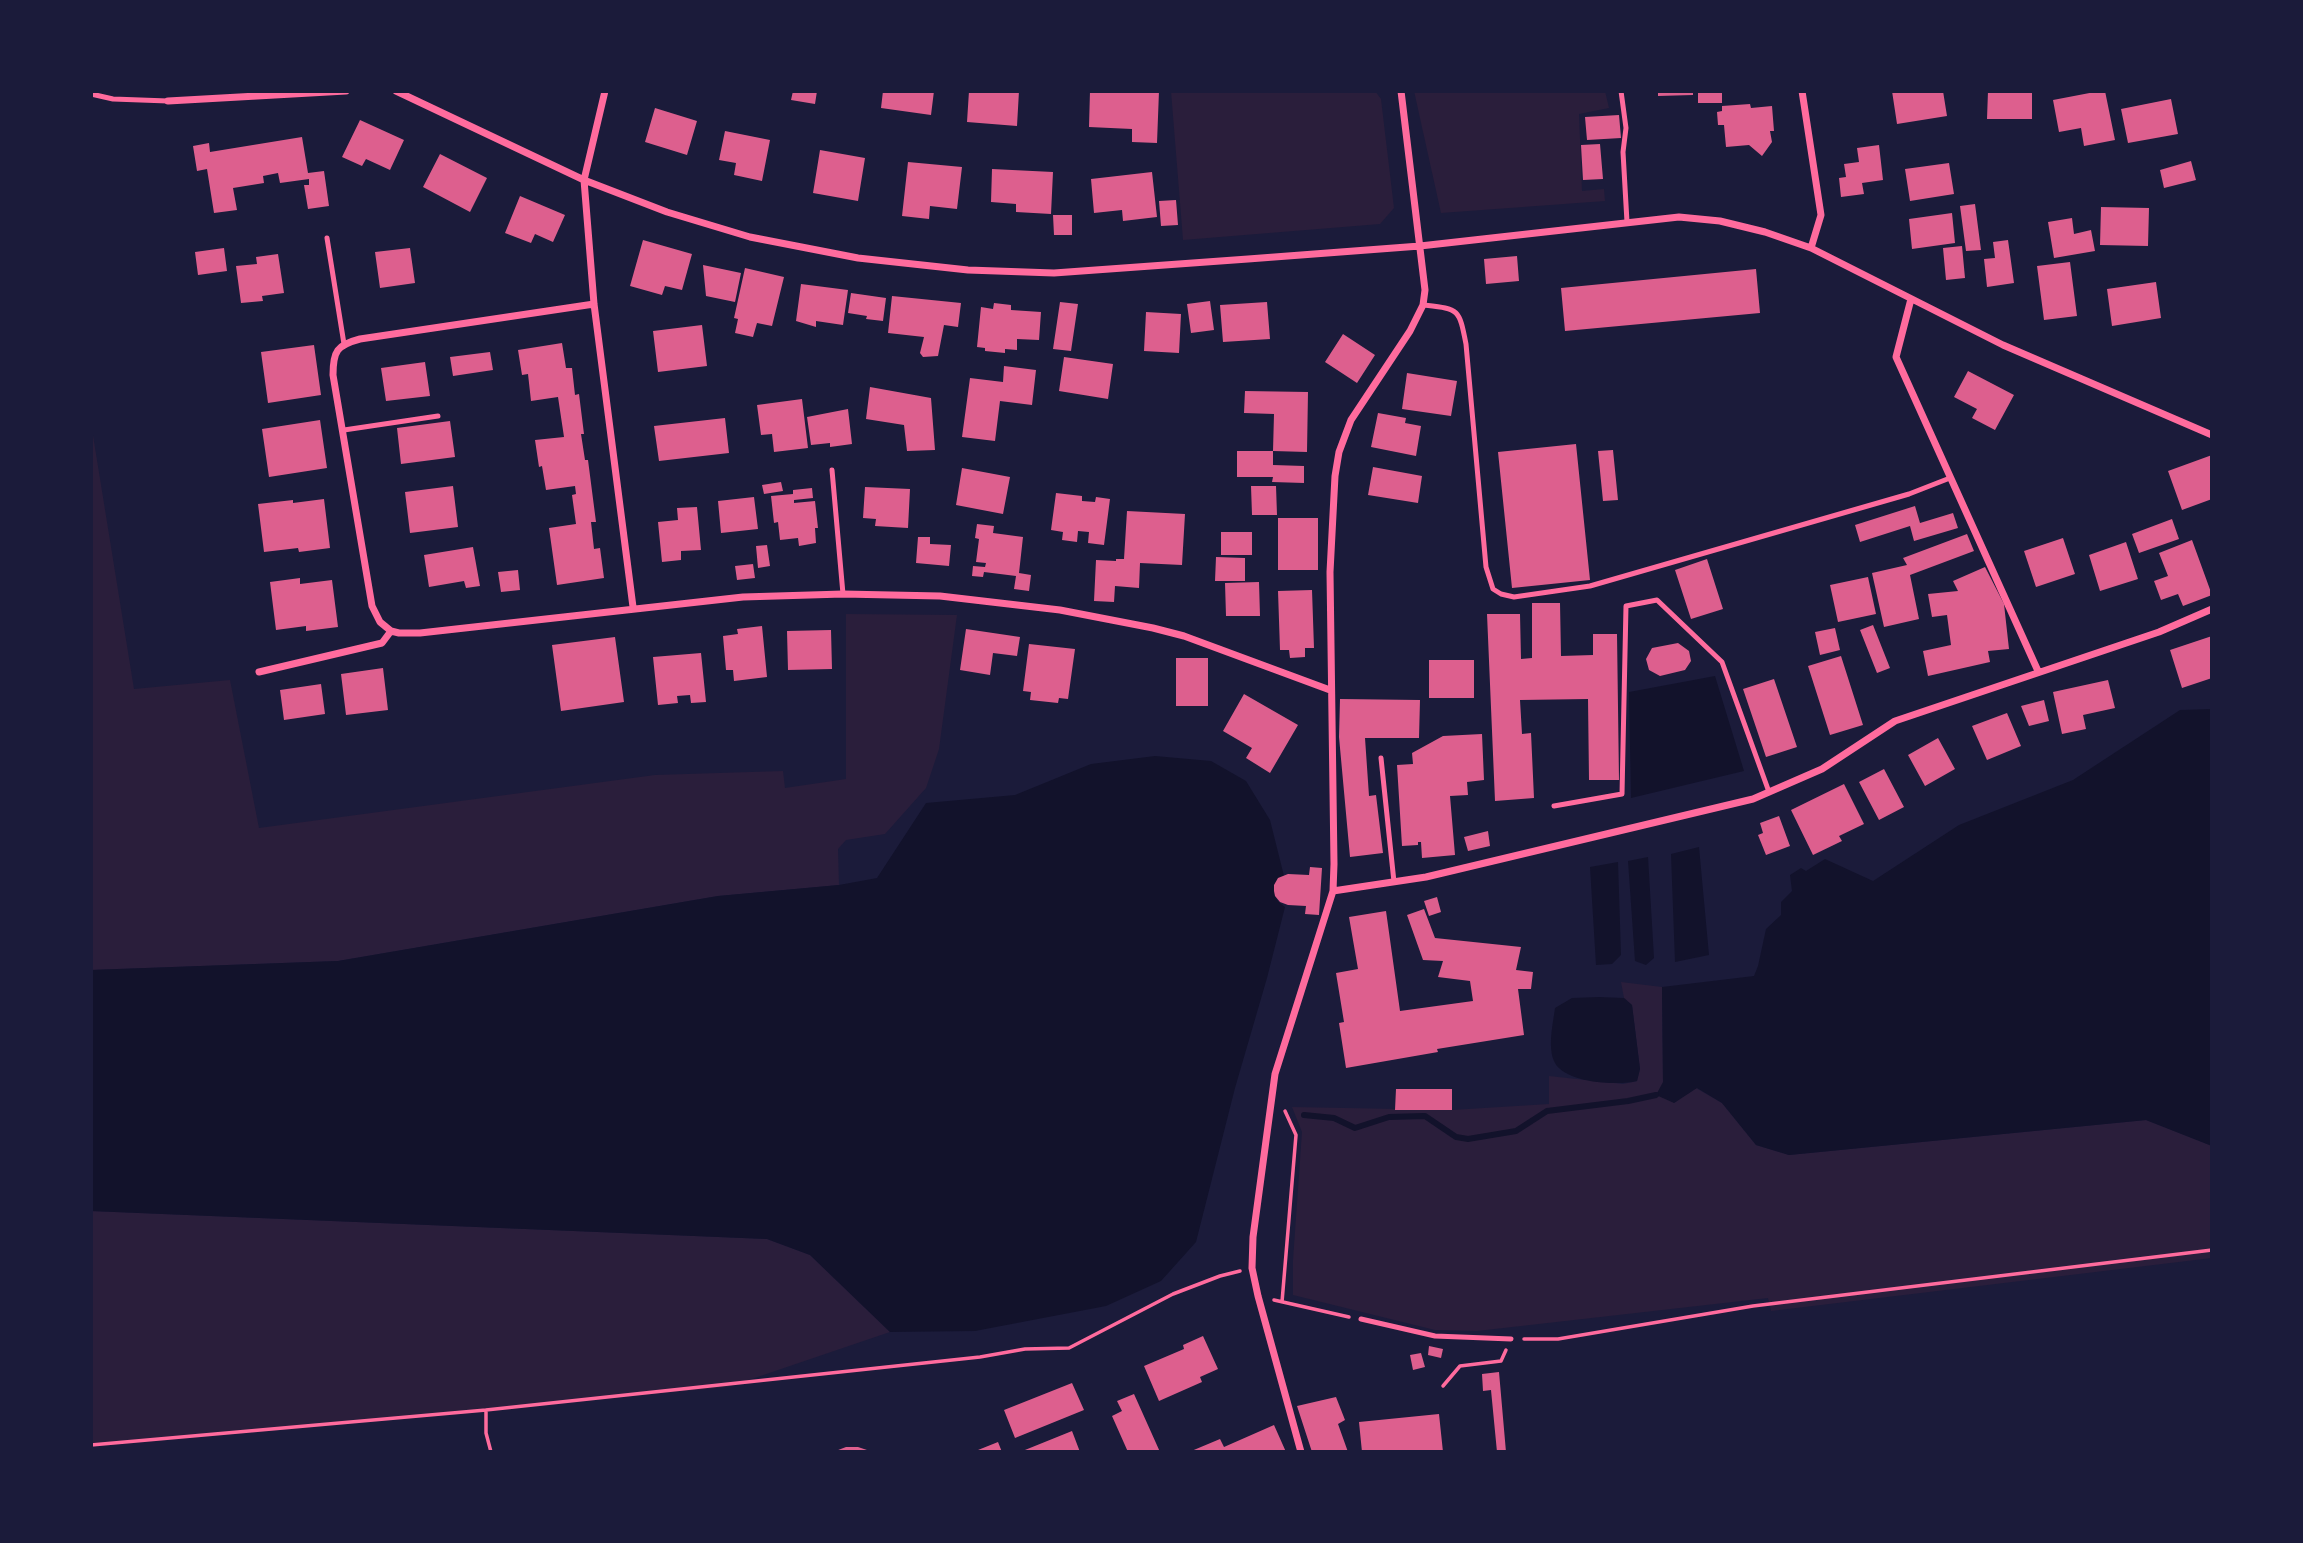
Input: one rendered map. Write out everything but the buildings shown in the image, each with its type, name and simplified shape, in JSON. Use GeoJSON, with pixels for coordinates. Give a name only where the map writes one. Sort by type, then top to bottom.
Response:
{"type":"FeatureCollection","features":[{"type":"Feature","properties":{"kind":"street"},"geometry":{"type":"LineString","coordinates":[[168,101],[346,91]]}},
{"type":"Feature","properties":{"kind":"street"},"geometry":{"type":"LineString","coordinates":[[396,91],[584,180],[667,212],[750,237],[858,258],[968,270],[1054,273],[1420,246],[1679,217],[1720,221],[1765,232],[1811,248],[2003,345],[2212,435]]}},
{"type":"Feature","properties":{"kind":"street"},"geometry":{"type":"LineString","coordinates":[[606,91],[584,180],[594,304],[633,607]]}},
{"type":"Feature","properties":{"kind":"street"},"geometry":{"type":"LineString","coordinates":[[1301,1452],[1258,1296],[1252,1268],[1253,1237],[1275,1074],[1333,891],[1330,572],[1339,452],[1351,420],[1410,331],[1423,305],[1425,290],[1401,91]]}},
{"type":"Feature","properties":{"kind":"street"},"geometry":{"type":"LineString","coordinates":[[1802,91],[1821,215],[1811,248]]}},
{"type":"Feature","properties":{"kind":"street"},"geometry":{"type":"LineString","coordinates":[[1911,299],[1896,358],[2038,671]]}},
{"type":"Feature","properties":{"kind":"street"},"geometry":{"type":"LineString","coordinates":[[594,304],[360,339],[338,348],[333,375],[372,606],[380,622],[391,631],[420,633],[633,607],[743,597],[843,594],[940,596],[1014,603],[1185,636],[1330,690]]}},
{"type":"Feature","properties":{"kind":"street"},"geometry":{"type":"LineString","coordinates":[[1333,891],[1426,877],[1753,799],[1822,769],[1895,721],[2159,632],[2212,609]]}},
{"type":"Feature","properties":{"kind":"street"},"geometry":{"type":"LineString","coordinates":[[259,672],[382,643],[391,631]]}},
{"type":"Feature","properties":{"kind":"lane"},"geometry":{"type":"LineString","coordinates":[[1621,91],[1626,128],[1623,152],[1627,222]]}},
{"type":"Feature","properties":{"kind":"lane"},"geometry":{"type":"LineString","coordinates":[[91,94],[113,99],[168,101]]}},
{"type":"Feature","properties":{"kind":"lane"},"geometry":{"type":"LineString","coordinates":[[327,239],[344,344]]}},
{"type":"Feature","properties":{"kind":"lane"},"geometry":{"type":"LineString","coordinates":[[1423,305],[1456,311],[1461,319],[1466,344],[1486,567],[1493,589],[1501,594],[1514,597],[1590,586],[1909,494],[1950,478]]}},
{"type":"Feature","properties":{"kind":"lane"},"geometry":{"type":"LineString","coordinates":[[344,430],[438,415]]}},
{"type":"Feature","properties":{"kind":"lane"},"geometry":{"type":"LineString","coordinates":[[832,470],[843,594]]}},
{"type":"Feature","properties":{"kind":"lane"},"geometry":{"type":"LineString","coordinates":[[1554,806],[1622,794],[1626,606],[1657,600],[1722,662],[1769,792]]}},
{"type":"Feature","properties":{"kind":"lane"},"geometry":{"type":"LineString","coordinates":[[1381,758],[1394,881]]}},
{"type":"Feature","properties":{"kind":"lane"},"geometry":{"type":"LineString","coordinates":[[1361,1319],[1436,1336],[1511,1339]]}},
{"type":"Feature","properties":{"kind":"path"},"geometry":{"type":"LineString","coordinates":[[1280,1101],[1296,1135],[1282,1302]]}},
{"type":"Feature","properties":{"kind":"path"},"geometry":{"type":"LineString","coordinates":[[1511,1339],[1558,1339],[1753,1306],[2212,1250]]}},
{"type":"Feature","properties":{"kind":"path"},"geometry":{"type":"LineString","coordinates":[[91,1445],[486,1410],[979,1357],[1025,1349],[1069,1348],[1173,1294],[1220,1276],[1252,1268]]}},
{"type":"Feature","properties":{"kind":"path"},"geometry":{"type":"LineString","coordinates":[[1258,1296],[1361,1319]]}},
{"type":"Feature","properties":{"kind":"path"},"geometry":{"type":"LineString","coordinates":[[1443,1386],[1460,1366],[1501,1361]]}},
{"type":"Feature","properties":{"kind":"path"},"geometry":{"type":"LineString","coordinates":[[486,1410],[486,1433],[491,1452]]}},
{"type":"Feature","properties":{"kind":"shaded area"},"geometry":{"type":"Polygon","coordinates":[[[1171,91],[1375,91],[1381,99],[1394,208],[1380,224],[1183,240],[1171,91]]]}},
{"type":"Feature","properties":{"kind":"shaded area"},"geometry":{"type":"Polygon","coordinates":[[[1414,91],[1605,91],[1609,108],[1579,114],[1582,191],[1604,189],[1605,201],[1441,213],[1414,91]]]}},
{"type":"Feature","properties":{"kind":"shaded area"},"geometry":{"type":"Polygon","coordinates":[[[91,423],[134,689],[230,680],[259,828],[655,775],[783,771],[785,788],[846,779],[846,614],[957,615],[939,749],[926,788],[885,834],[846,840],[838,849],[839,885],[718,896],[338,961],[91,970],[91,423]]]}},
{"type":"Feature","properties":{"kind":"shaded area"},"geometry":{"type":"Polygon","coordinates":[[[1715,676],[1744,771],[1631,798],[1629,692],[1715,676]]]}},
{"type":"Feature","properties":{"kind":"shaded area"},"geometry":{"type":"Polygon","coordinates":[[[2212,709],[2212,1146],[2146,1120],[1789,1155],[1756,1145],[1722,1103],[1697,1088],[1674,1103],[1656,1095],[1663,1082],[1662,987],[1754,976],[1766,929],[1781,915],[1781,902],[1792,891],[1790,875],[1801,868],[1806,871],[1825,859],[1873,881],[1959,825],[2073,780],[2180,710],[2212,709]]]}},
{"type":"Feature","properties":{"kind":"shaded area"},"geometry":{"type":"Polygon","coordinates":[[[1155,756],[1211,761],[1246,781],[1270,820],[1284,876],[1276,881],[1275,893],[1285,907],[1196,1242],[1161,1281],[1106,1306],[975,1331],[890,1332],[810,1255],[767,1239],[91,1211],[91,970],[338,961],[718,896],[839,885],[877,878],[926,803],[1015,795],[1091,764],[1155,756]]]}},
{"type":"Feature","properties":{"kind":"shaded area"},"geometry":{"type":"Polygon","coordinates":[[[1699,847],[1709,955],[1675,962],[1671,854],[1699,847]]]}},
{"type":"Feature","properties":{"kind":"shaded area"},"geometry":{"type":"Polygon","coordinates":[[[1648,857],[1654,958],[1646,965],[1635,961],[1628,861],[1648,857]]]}},
{"type":"Feature","properties":{"kind":"shaded area"},"geometry":{"type":"Polygon","coordinates":[[[1618,862],[1621,955],[1612,964],[1596,965],[1590,867],[1618,862]]]}},
{"type":"Feature","properties":{"kind":"shaded area"},"geometry":{"type":"Polygon","coordinates":[[[1621,982],[1662,987],[1663,1082],[1674,1103],[1696,1088],[1722,1103],[1756,1145],[1789,1155],[2146,1120],[2212,1146],[2212,1258],[1771,1311],[1768,1298],[1477,1331],[1435,1330],[1293,1295],[1302,1132],[1292,1107],[1452,1110],[1549,1104],[1549,1076],[1623,1084],[1637,1081],[1640,1069],[1632,1005],[1624,998],[1621,982]]]}},
{"type":"Feature","properties":{"kind":"shaded area"},"geometry":{"type":"Polygon","coordinates":[[[1572,998],[1624,998],[1632,1005],[1640,1069],[1637,1081],[1605,1083],[1581,1079],[1561,1070],[1555,1063],[1551,1043],[1555,1008],[1572,998]]]}},
{"type":"Feature","properties":{"kind":"shaded area"},"geometry":{"type":"Polygon","coordinates":[[[91,1211],[767,1239],[810,1255],[890,1332],[728,1387],[91,1446],[91,1211]]]}},
{"type":"Feature","properties":{"kind":"waterway"},"geometry":{"type":"LineString","coordinates":[[1304,1115],[1334,1118],[1355,1128],[1389,1117],[1425,1116],[1456,1137],[1468,1139],[1516,1131],[1547,1111],[1656,1095]]}}]}
